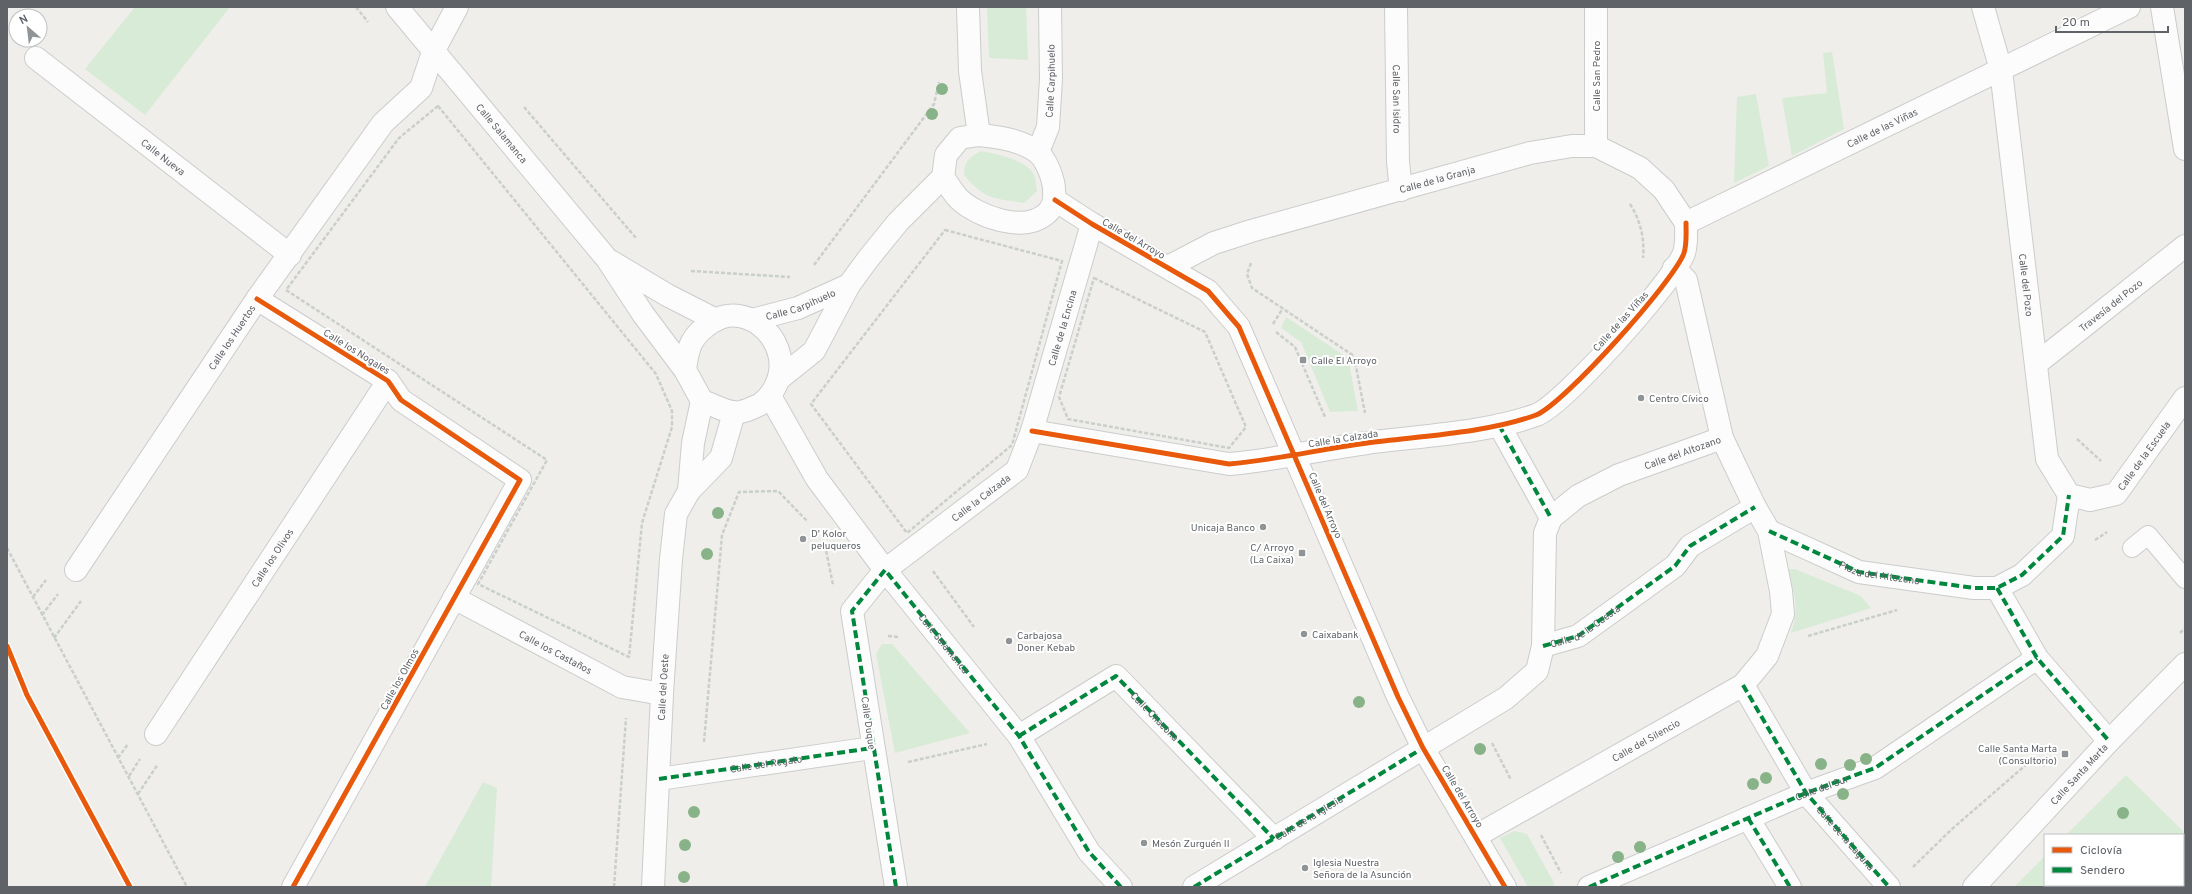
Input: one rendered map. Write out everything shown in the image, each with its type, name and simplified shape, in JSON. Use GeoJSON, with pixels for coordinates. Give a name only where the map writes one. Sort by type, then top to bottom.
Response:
{"type":"FeatureCollection","features":[{"type":"Feature","properties":{"kind":"street","name":"Calle Salamanca"},"geometry":{"type":"LineString","coordinates":[[397,7],[607,259],[643,314],[685,370]]}},
{"type":"Feature","properties":{"kind":"street","name":"Calle los Huertos"},"geometry":{"type":"LineString","coordinates":[[76,570],[257,299],[290,255],[383,123],[421,88],[433,52],[457,7]]}},
{"type":"Feature","properties":{"kind":"street"},"geometry":{"type":"LineString","coordinates":[[968,7],[970,71],[980,135]]}},
{"type":"Feature","properties":{"kind":"street","name":"Calle Carpihuelo"},"geometry":{"type":"LineString","coordinates":[[1038,152],[1048,127],[1051,79],[1050,7]]}},
{"type":"Feature","properties":{"kind":"street","name":"Calle San Isidro"},"geometry":{"type":"LineString","coordinates":[[1396,7],[1398,162],[1401,190]]}},
{"type":"Feature","properties":{"kind":"street","name":"Calle San Pedro"},"geometry":{"type":"LineString","coordinates":[[1596,7],[1596,146]]}},
{"type":"Feature","properties":{"kind":"street","name":"Calle del Pozo"},"geometry":{"type":"LineString","coordinates":[[1983,7],[2001,70],[2047,459],[2069,495]]}},
{"type":"Feature","properties":{"kind":"street","name":"Calle de las Viñas"},"geometry":{"type":"LineString","coordinates":[[1538,414],[1567,391],[1647,308],[1684,253],[1686,223],[2129,7]]}},
{"type":"Feature","properties":{"kind":"street"},"geometry":{"type":"LineString","coordinates":[[2162,7],[2185,149]]}},
{"type":"Feature","properties":{"kind":"street","name":"Calle Nueva"},"geometry":{"type":"LineString","coordinates":[[36,58],[290,255]]}},
{"type":"Feature","properties":{"kind":"street"},"geometry":{"type":"LineString","coordinates":[[980,135],[1004,138],[1038,152],[1054,178],[1055,200],[1046,214],[1032,222],[1005,222],[980,214],[958,199],[943,177],[946,155],[960,138],[980,135]]}},
{"type":"Feature","properties":{"kind":"street","name":"Calle de la Granja"},"geometry":{"type":"LineString","coordinates":[[1168,267],[1214,243],[1530,153],[1572,146],[1596,146],[1640,168],[1664,190],[1686,223]]}},
{"type":"Feature","properties":{"kind":"street","name":"Calle Carpihuelo"},"geometry":{"type":"LineString","coordinates":[[774,388],[814,351],[849,286],[898,222],[943,177]]}},
{"type":"Feature","properties":{"kind":"street","name":"Calle del Arroyo"},"geometry":{"type":"LineString","coordinates":[[1055,200],[1092,224],[1208,290],[1239,327],[1398,697],[1423,748],[1505,887]]}},
{"type":"Feature","properties":{"kind":"street","name":"Calle de la Encina"},"geometry":{"type":"LineString","coordinates":[[1032,431],[1092,224]]}},
{"type":"Feature","properties":{"kind":"street","name":"Travesía del Pozo"},"geometry":{"type":"LineString","coordinates":[[2036,364],[2185,246]]}},
{"type":"Feature","properties":{"kind":"street","name":"Calle Salamanca"},"geometry":{"type":"LineString","coordinates":[[607,259],[667,295],[716,320]]}},
{"type":"Feature","properties":{"kind":"street","name":"Calle del Altozano"},"geometry":{"type":"LineString","coordinates":[[1551,518],[1578,496],[1619,475],[1722,438],[1686,280],[1674,268]]}},
{"type":"Feature","properties":{"kind":"street","name":"Calle Carpihuelo"},"geometry":{"type":"LineString","coordinates":[[752,320],[798,308],[849,286]]}},
{"type":"Feature","properties":{"kind":"street","name":"Calle los Nogales"},"geometry":{"type":"LineString","coordinates":[[257,299],[388,381],[401,400],[520,480]]}},
{"type":"Feature","properties":{"kind":"street"},"geometry":{"type":"LineString","coordinates":[[734,316],[752,320],[771,334],[781,355],[774,388],[753,408],[734,413],[702,401],[685,370],[688,349],[698,331],[716,320],[734,316]]}},
{"type":"Feature","properties":{"kind":"street","name":"Calle los Olivos"},"geometry":{"type":"LineString","coordinates":[[156,734],[388,381]]}},
{"type":"Feature","properties":{"kind":"street","name":"Calle Salamanca"},"geometry":{"type":"LineString","coordinates":[[774,388],[817,479],[885,570],[1019,736],[1089,852],[1121,887]]}},
{"type":"Feature","properties":{"kind":"street","name":"Calle de la Escuela"},"geometry":{"type":"LineString","coordinates":[[2069,495],[2090,500],[2116,494],[2185,398]]}},
{"type":"Feature","properties":{"kind":"street","name":"Calle del Oeste"},"geometry":{"type":"LineString","coordinates":[[689,491],[693,443],[702,401]]}},
{"type":"Feature","properties":{"kind":"street","name":"Calle del Oeste"},"geometry":{"type":"LineString","coordinates":[[653,887],[662,694],[671,559],[676,514],[689,491],[721,458],[734,413]]}},
{"type":"Feature","properties":{"kind":"street","name":"Calle la Calzada"},"geometry":{"type":"LineString","coordinates":[[885,570],[1017,470],[1032,431],[1229,464],[1261,461],[1499,425],[1538,414]]}},
{"type":"Feature","properties":{"kind":"street"},"geometry":{"type":"LineString","coordinates":[[1499,425],[1551,518],[1546,533],[1543,646]]}},
{"type":"Feature","properties":{"kind":"street"},"geometry":{"type":"LineString","coordinates":[[1722,438],[1755,507],[1769,531]]}},
{"type":"Feature","properties":{"kind":"street","name":"Calle los Olmos"},"geometry":{"type":"LineString","coordinates":[[293,887],[520,480]]}},
{"type":"Feature","properties":{"kind":"street"},"geometry":{"type":"LineString","coordinates":[[2069,495],[2063,536],[2022,576],[1997,588],[2037,658],[2110,741]]}},
{"type":"Feature","properties":{"kind":"street","name":"Calle de la Cuesta"},"geometry":{"type":"LineString","coordinates":[[1423,748],[1506,698],[1537,671],[1543,646],[1578,636],[1676,566],[1690,546],[1755,507]]}},
{"type":"Feature","properties":{"kind":"street","name":"Plaza del Altozano"},"geometry":{"type":"LineString","coordinates":[[1769,531],[1858,572],[1974,588],[1997,588]]}},
{"type":"Feature","properties":{"kind":"street","name":"Calle del Silencio"},"geometry":{"type":"LineString","coordinates":[[1476,836],[1743,685],[1767,656],[1783,614],[1781,591],[1769,531]]}},
{"type":"Feature","properties":{"kind":"street","name":"Calle Duque"},"geometry":{"type":"LineString","coordinates":[[885,570],[852,611],[874,759],[896,887]]}},
{"type":"Feature","properties":{"kind":"street","name":"Calle los Castaños"},"geometry":{"type":"LineString","coordinates":[[454,598],[622,687],[662,694]]}},
{"type":"Feature","properties":{"kind":"street","name":"Calle del Sur"},"geometry":{"type":"LineString","coordinates":[[1589,887],[1806,793],[1875,768],[2037,658]]}},
{"type":"Feature","properties":{"kind":"street","name":"Calle Santa Marta"},"geometry":{"type":"LineString","coordinates":[[1974,887],[2110,741],[2185,664]]}},
{"type":"Feature","properties":{"kind":"street","name":"Calle Chacona"},"geometry":{"type":"LineString","coordinates":[[1019,736],[1116,676],[1274,839]]}},
{"type":"Feature","properties":{"kind":"street","name":"Calle de la Laguna"},"geometry":{"type":"LineString","coordinates":[[1743,685],[1806,793],[1889,887]]}},
{"type":"Feature","properties":{"kind":"street","name":"Calle de la Iglesia"},"geometry":{"type":"LineString","coordinates":[[1194,887],[1423,748]]}},
{"type":"Feature","properties":{"kind":"street","name":"Calle del Regato"},"geometry":{"type":"LineString","coordinates":[[659,779],[702,772],[874,759]]}},
{"type":"Feature","properties":{"kind":"street"},"geometry":{"type":"LineString","coordinates":[[1748,818],[1790,887]]}},
{"type":"Feature","properties":{"kind":"lane"},"geometry":{"type":"LineString","coordinates":[[2132,548],[2148,535],[2185,579]]}},
{"type":"Feature","properties":{"kind":"path"},"geometry":{"type":"LineString","coordinates":[[356,7],[372,26]]}},
{"type":"Feature","properties":{"kind":"path"},"geometry":{"type":"LineString","coordinates":[[810,271],[934,104],[940,77]]}},
{"type":"Feature","properties":{"kind":"path"},"geometry":{"type":"LineString","coordinates":[[521,103],[638,241]]}},
{"type":"Feature","properties":{"kind":"path"},"geometry":{"type":"LineString","coordinates":[[438,106],[550,242],[656,374],[672,411],[672,427],[642,523],[629,657],[478,584],[547,460],[286,290],[398,138],[438,106]]}},
{"type":"Feature","properties":{"kind":"path"},"geometry":{"type":"LineString","coordinates":[[1627,199],[1638,217],[1642,230],[1644,245],[1642,262]]}},
{"type":"Feature","properties":{"kind":"path"},"geometry":{"type":"LineString","coordinates":[[906,533],[811,404],[945,230],[1062,261]]}},
{"type":"Feature","properties":{"kind":"path"},"geometry":{"type":"LineString","coordinates":[[1252,260],[1247,274],[1252,288],[1354,356],[1366,417],[1360,417]]}},
{"type":"Feature","properties":{"kind":"path"},"geometry":{"type":"LineString","coordinates":[[687,271],[796,277]]}},
{"type":"Feature","properties":{"kind":"path"},"geometry":{"type":"LineString","coordinates":[[1068,419],[1228,448],[1246,427],[1205,332],[1094,278]]}},
{"type":"Feature","properties":{"kind":"path"},"geometry":{"type":"LineString","coordinates":[[1283,308],[1270,328],[1295,347],[1327,422]]}},
{"type":"Feature","properties":{"kind":"path"},"geometry":{"type":"LineString","coordinates":[[2071,434],[2102,463]]}},
{"type":"Feature","properties":{"kind":"path"},"geometry":{"type":"LineString","coordinates":[[702,772],[722,535],[739,492],[778,491],[813,527]]}},
{"type":"Feature","properties":{"kind":"path"},"geometry":{"type":"LineString","coordinates":[[824,538],[834,593]]}},
{"type":"Feature","properties":{"kind":"path"},"geometry":{"type":"LineString","coordinates":[[7,548],[187,887]]}},
{"type":"Feature","properties":{"kind":"path"},"geometry":{"type":"LineString","coordinates":[[928,565],[978,633]]}},
{"type":"Feature","properties":{"kind":"path"},"geometry":{"type":"LineString","coordinates":[[33,597],[51,575]]}},
{"type":"Feature","properties":{"kind":"path"},"geometry":{"type":"LineString","coordinates":[[54,638],[82,600]]}},
{"type":"Feature","properties":{"kind":"path"},"geometry":{"type":"LineString","coordinates":[[1771,646],[1903,609]]}},
{"type":"Feature","properties":{"kind":"path"},"geometry":{"type":"LineString","coordinates":[[2174,639],[2185,628]]}},
{"type":"Feature","properties":{"kind":"path"},"geometry":{"type":"LineString","coordinates":[[885,636],[897,636],[903,641]]}},
{"type":"Feature","properties":{"kind":"path"},"geometry":{"type":"LineString","coordinates":[[614,887],[626,714]]}},
{"type":"Feature","properties":{"kind":"path"},"geometry":{"type":"LineString","coordinates":[[874,759],[991,743],[986,738]]}},
{"type":"Feature","properties":{"kind":"path"},"geometry":{"type":"LineString","coordinates":[[118,758],[130,740]]}},
{"type":"Feature","properties":{"kind":"path"},"geometry":{"type":"LineString","coordinates":[[1909,871],[1952,828],[2035,758],[2051,771]]}},
{"type":"Feature","properties":{"kind":"green space"},"geometry":{"type":"Polygon","coordinates":[[[135,7],[230,7],[145,115],[85,69],[135,7]]]}},
{"type":"Feature","properties":{"kind":"green space"},"geometry":{"type":"Polygon","coordinates":[[[987,7],[1026,7],[1028,60],[989,58],[987,7]]]}},
{"type":"Feature","properties":{"kind":"green space"},"geometry":{"type":"Polygon","coordinates":[[[1832,52],[1844,129],[1792,156],[1782,98],[1827,93],[1823,53],[1832,52]]]}},
{"type":"Feature","properties":{"kind":"green space"},"geometry":{"type":"Polygon","coordinates":[[[1756,94],[1769,166],[1734,183],[1737,97],[1756,94]]]}},
{"type":"Feature","properties":{"kind":"green space"},"geometry":{"type":"Polygon","coordinates":[[[981,151],[1011,158],[1025,165],[1034,175],[1037,191],[1024,203],[997,199],[984,194],[964,175],[965,166],[968,160],[981,151]]]}},
{"type":"Feature","properties":{"kind":"green space"},"geometry":{"type":"Polygon","coordinates":[[[1286,317],[1348,358],[1358,411],[1330,412],[1301,342],[1281,328],[1286,317]]]}},
{"type":"Feature","properties":{"kind":"green space"},"geometry":{"type":"Polygon","coordinates":[[[1788,569],[1795,569],[1861,596],[1871,608],[1791,633],[1796,608],[1788,569]]]}},
{"type":"Feature","properties":{"kind":"green space"},"geometry":{"type":"Polygon","coordinates":[[[882,644],[892,644],[970,733],[895,753],[876,654],[882,644]]]}},
{"type":"Feature","properties":{"kind":"green space"},"geometry":{"type":"Polygon","coordinates":[[[2126,775],[2185,833],[2185,887],[2014,887],[2044,857],[2044,886],[2184,886],[2184,834],[2067,834],[2126,775]]]}},
{"type":"Feature","properties":{"kind":"green space"},"geometry":{"type":"Polygon","coordinates":[[[483,782],[497,788],[491,887],[425,887],[483,782]]]}},
{"type":"Feature","properties":{"kind":"green space"},"geometry":{"type":"Polygon","coordinates":[[[1514,831],[1527,834],[1554,883],[1554,887],[1528,887],[1500,838],[1514,831]]]}},
{"type":"Feature","properties":{"kind":"marked path"},"geometry":{"type":"LineString","coordinates":[[1499,425],[1551,518]]}},
{"type":"Feature","properties":{"kind":"marked path"},"geometry":{"type":"LineString","coordinates":[[1769,531],[1859,572],[1974,588],[1997,588],[2022,575],[2063,536],[2069,495]]}},
{"type":"Feature","properties":{"kind":"marked path"},"geometry":{"type":"LineString","coordinates":[[1543,646],[1578,636],[1675,566],[1690,546],[1755,507]]}},
{"type":"Feature","properties":{"kind":"marked path"},"geometry":{"type":"LineString","coordinates":[[896,887],[852,611],[885,570],[1019,736],[1089,852],[1121,887]]}},
{"type":"Feature","properties":{"kind":"marked path"},"geometry":{"type":"LineString","coordinates":[[1997,588],[2037,658],[2109,741]]}},
{"type":"Feature","properties":{"kind":"marked path"},"geometry":{"type":"LineString","coordinates":[[1589,887],[1806,793],[1875,768],[2037,658]]}},
{"type":"Feature","properties":{"kind":"marked path"},"geometry":{"type":"LineString","coordinates":[[1019,736],[1116,676],[1274,839]]}},
{"type":"Feature","properties":{"kind":"marked path"},"geometry":{"type":"LineString","coordinates":[[1743,685],[1806,793],[1889,887]]}},
{"type":"Feature","properties":{"kind":"marked path"},"geometry":{"type":"LineString","coordinates":[[659,779],[872,748]]}},
{"type":"Feature","properties":{"kind":"marked path"},"geometry":{"type":"LineString","coordinates":[[1194,887],[1423,748]]}},
{"type":"Feature","properties":{"kind":"marked path"},"geometry":{"type":"LineString","coordinates":[[1748,818],[1790,887]]}},
{"type":"Feature","properties":{"kind":"cycle path"},"geometry":{"type":"LineString","coordinates":[[1055,200],[1092,224],[1208,291],[1239,327],[1398,697],[1423,748],[1505,887]]}},
{"type":"Feature","properties":{"kind":"cycle path"},"geometry":{"type":"LineString","coordinates":[[1032,431],[1229,464],[1264,460],[1367,443],[1475,430],[1517,421],[1536,415],[1550,406],[1592,367],[1640,314],[1660,289],[1676,268],[1684,253],[1686,242],[1686,223]]}},
{"type":"Feature","properties":{"kind":"cycle path"},"geometry":{"type":"LineString","coordinates":[[257,299],[388,381],[401,400],[520,480],[293,887]]}},
{"type":"Feature","properties":{"kind":"cycle path"},"geometry":{"type":"LineString","coordinates":[[7,646],[27,695],[130,887]]}},
{"type":"Feature","properties":{"kind":"place","name":"Calle El Arroyo"},"geometry":{"type":"Point","coordinates":[1303,360]}},
{"type":"Feature","properties":{"kind":"place","name":"Centro Cívico"},"geometry":{"type":"Point","coordinates":[1641,398]}},
{"type":"Feature","properties":{"kind":"place","name":"Unicaja Banco"},"geometry":{"type":"Point","coordinates":[1263,527]}},
{"type":"Feature","properties":{"kind":"place","name":"D' Kolor peluqueros"},"geometry":{"type":"Point","coordinates":[803,539]}},
{"type":"Feature","properties":{"kind":"place","name":"C/ Arroyo (La Caixa)"},"geometry":{"type":"Point","coordinates":[1302,553]}},
{"type":"Feature","properties":{"kind":"place","name":"Caixabank"},"geometry":{"type":"Point","coordinates":[1304,634]}},
{"type":"Feature","properties":{"kind":"place","name":"Carbajosa Doner Kebab"},"geometry":{"type":"Point","coordinates":[1009,641]}},
{"type":"Feature","properties":{"kind":"place","name":"Calle Santa Marta (Consultorio)"},"geometry":{"type":"Point","coordinates":[2065,754]}},
{"type":"Feature","properties":{"kind":"place","name":"Mesón Zurguén II"},"geometry":{"type":"Point","coordinates":[1144,843]}},
{"type":"Feature","properties":{"kind":"place","name":"Iglesia Nuestra Señora de la Asunción"},"geometry":{"type":"Point","coordinates":[1305,868]}}]}
